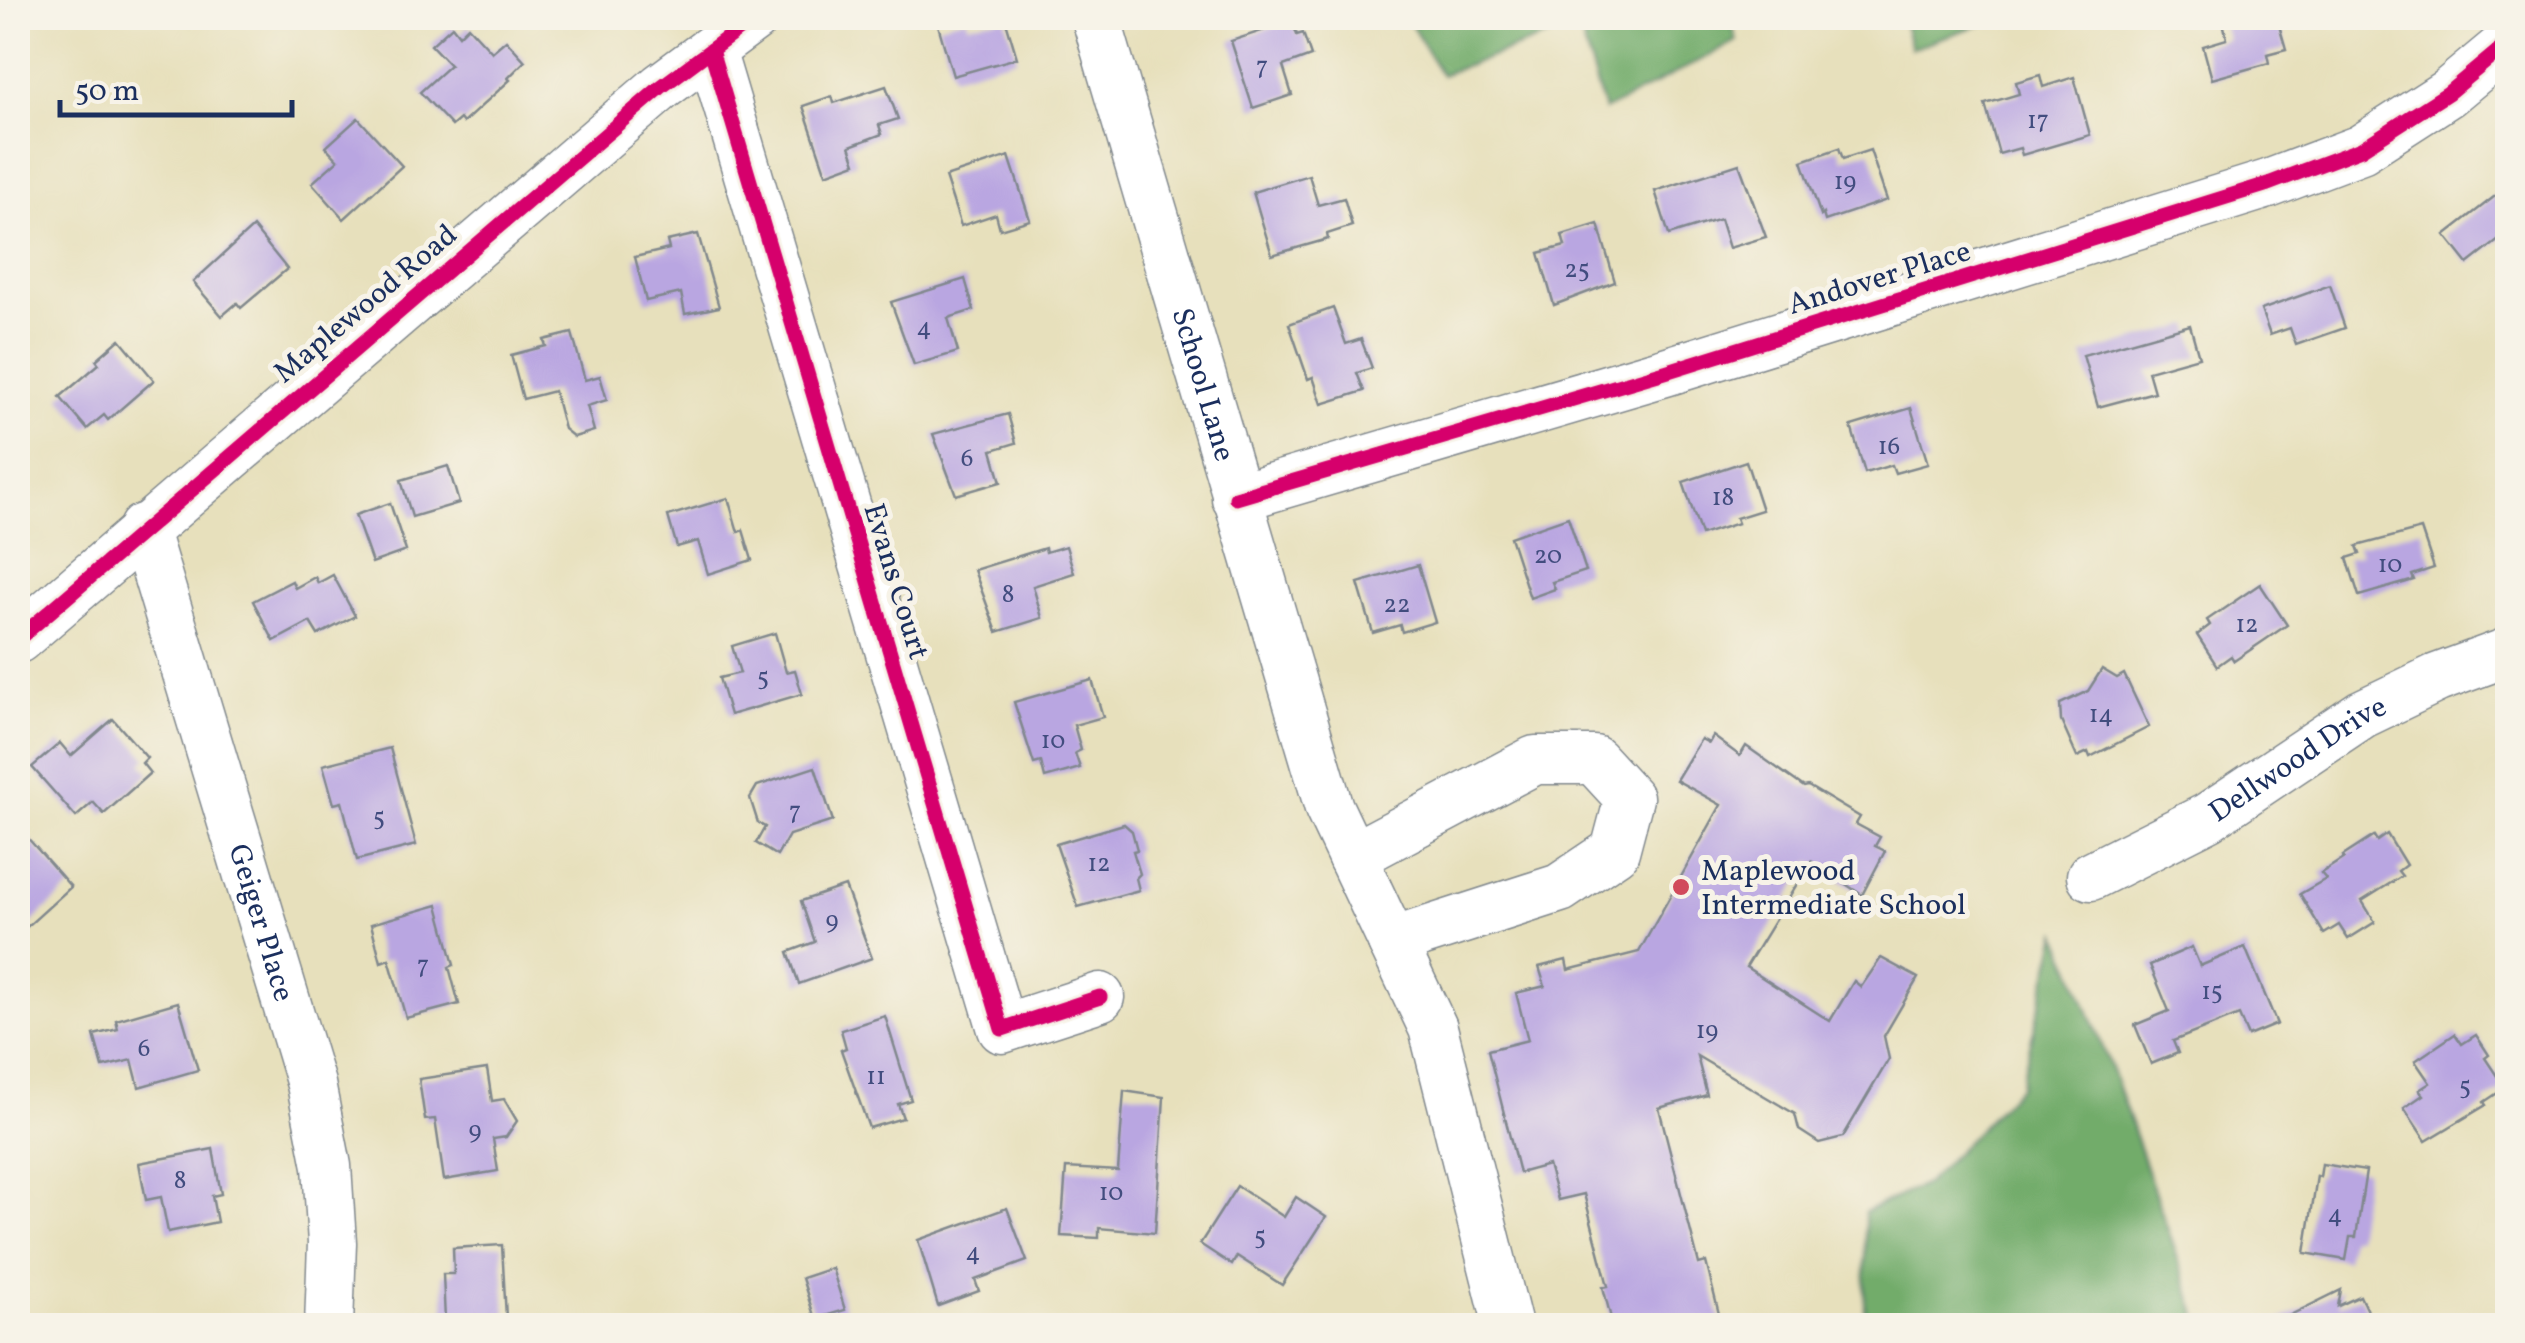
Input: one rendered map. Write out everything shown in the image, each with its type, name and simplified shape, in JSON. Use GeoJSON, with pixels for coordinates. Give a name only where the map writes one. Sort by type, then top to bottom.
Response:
{"type":"FeatureCollection","features":[{"type":"Feature","properties":{"kind":"street","name":"Maplewood Road"},"geometry":{"type":"LineString","coordinates":[[18,638],[661,86],[754,18]]}},
{"type":"Feature","properties":{"kind":"street","name":"School Lane"},"geometry":{"type":"LineString","coordinates":[[1096,18],[1329,808],[1433,1028],[1508,1326]]}},
{"type":"Feature","properties":{"kind":"street","name":"Andover Place"},"geometry":{"type":"LineString","coordinates":[[1236,498],[1665,372],[2268,184],[2361,149],[2448,93],[2508,43]]}},
{"type":"Feature","properties":{"kind":"street","name":"Evans Court"},"geometry":{"type":"LineString","coordinates":[[711,50],[1002,1028],[1100,998]]}},
{"type":"Feature","properties":{"kind":"street","name":"Geiger Place"},"geometry":{"type":"LineString","coordinates":[[142,528],[311,1084],[328,1186],[332,1243],[329,1326]]}},
{"type":"Feature","properties":{"kind":"street","name":"Dellwood Drive"},"geometry":{"type":"LineString","coordinates":[[2091,876],[2208,817],[2362,714],[2437,678],[2508,652]]}},
{"type":"Feature","properties":{"kind":"street"},"geometry":{"type":"LineString","coordinates":[[1352,857],[1535,760],[1594,760],[1629,798],[1615,851],[1560,888],[1392,942]]}},
{"type":"Feature","properties":{"kind":"green space"},"geometry":{"type":"Polygon","coordinates":[[[1407,18],[1730,18],[1737,41],[1604,111],[1579,25],[1441,75],[1407,18]]]}},
{"type":"Feature","properties":{"kind":"green space"},"geometry":{"type":"Polygon","coordinates":[[[1902,18],[2000,18],[1911,48],[1902,18]]]}},
{"type":"Feature","properties":{"kind":"green space"},"geometry":{"type":"Polygon","coordinates":[[[2058,933],[2116,1081],[2201,1325],[1865,1325],[1865,1212],[1927,1183],[2020,1086],[2058,933]]]}},
{"type":"Feature","properties":{"kind":"building"},"geometry":{"type":"Polygon","coordinates":[[[967,18],[968,24],[1005,18],[1017,58],[953,76],[938,25],[967,18]]]}},
{"type":"Feature","properties":{"kind":"building"},"geometry":{"type":"Polygon","coordinates":[[[2222,18],[2277,18],[2286,49],[2267,54],[2269,63],[2212,79],[2203,46],[2227,39],[2222,18]]]}},
{"type":"Feature","properties":{"kind":"building"},"geometry":{"type":"Polygon","coordinates":[[[1292,21],[1297,35],[1303,33],[1311,56],[1283,66],[1292,95],[1253,108],[1231,41],[1292,21]]]}},
{"type":"Feature","properties":{"kind":"building"},"geometry":{"type":"Polygon","coordinates":[[[452,26],[459,35],[468,26],[492,52],[506,40],[525,61],[463,123],[460,119],[452,126],[420,92],[450,65],[431,45],[452,26]]]}},
{"type":"Feature","properties":{"kind":"building"},"geometry":{"type":"Polygon","coordinates":[[[2040,75],[2043,87],[2074,77],[2090,135],[2022,155],[2020,148],[1999,154],[1985,104],[2019,94],[2016,82],[2040,75]]]}},
{"type":"Feature","properties":{"kind":"building"},"geometry":{"type":"Polygon","coordinates":[[[886,86],[898,119],[879,125],[882,134],[850,146],[856,163],[826,174],[803,106],[832,96],[834,103],[886,86]]]}},
{"type":"Feature","properties":{"kind":"building"},"geometry":{"type":"Polygon","coordinates":[[[358,118],[402,166],[344,219],[312,183],[338,160],[326,147],[358,118]]]}},
{"type":"Feature","properties":{"kind":"building"},"geometry":{"type":"Polygon","coordinates":[[[1839,148],[1843,159],[1870,150],[1887,200],[1825,221],[1802,161],[1839,148]]]}},
{"type":"Feature","properties":{"kind":"building"},"geometry":{"type":"Polygon","coordinates":[[[1009,156],[1030,220],[1000,229],[996,214],[961,226],[945,177],[1009,156]]]}},
{"type":"Feature","properties":{"kind":"building"},"geometry":{"type":"Polygon","coordinates":[[[1739,164],[1766,237],[1729,248],[1720,219],[1669,235],[1655,191],[1739,164]]]}},
{"type":"Feature","properties":{"kind":"building"},"geometry":{"type":"Polygon","coordinates":[[[1309,175],[1318,205],[1344,198],[1352,226],[1327,234],[1328,239],[1272,255],[1253,192],[1309,175]]]}},
{"type":"Feature","properties":{"kind":"building"},"geometry":{"type":"Polygon","coordinates":[[[2508,186],[2508,233],[2468,264],[2445,235],[2508,186]]]}},
{"type":"Feature","properties":{"kind":"building"},"geometry":{"type":"Polygon","coordinates":[[[1598,224],[1615,282],[1554,305],[1539,253],[1565,246],[1562,235],[1598,224]]]}},
{"type":"Feature","properties":{"kind":"building"},"geometry":{"type":"Polygon","coordinates":[[[253,227],[287,269],[241,308],[237,303],[222,316],[193,282],[253,227]]]}},
{"type":"Feature","properties":{"kind":"building"},"geometry":{"type":"Polygon","coordinates":[[[698,234],[719,307],[685,314],[681,293],[646,301],[635,257],[669,249],[667,241],[698,234]]]}},
{"type":"Feature","properties":{"kind":"building"},"geometry":{"type":"Polygon","coordinates":[[[965,279],[974,310],[948,318],[958,352],[914,365],[891,302],[965,279]]]}},
{"type":"Feature","properties":{"kind":"building"},"geometry":{"type":"Polygon","coordinates":[[[2330,285],[2345,328],[2296,345],[2290,328],[2270,335],[2261,310],[2330,285]]]}},
{"type":"Feature","properties":{"kind":"building"},"geometry":{"type":"Polygon","coordinates":[[[1333,308],[1346,344],[1361,339],[1372,368],[1357,373],[1364,391],[1322,404],[1313,377],[1308,379],[1289,324],[1333,308]]]}},
{"type":"Feature","properties":{"kind":"building"},"geometry":{"type":"Polygon","coordinates":[[[2190,325],[2199,357],[2148,371],[2154,392],[2098,407],[2083,355],[2190,325]]]}},
{"type":"Feature","properties":{"kind":"building"},"geometry":{"type":"Polygon","coordinates":[[[572,333],[585,380],[600,376],[607,400],[587,406],[594,431],[574,437],[564,429],[554,391],[523,399],[511,355],[546,346],[544,340],[572,333]]]}},
{"type":"Feature","properties":{"kind":"building"},"geometry":{"type":"Polygon","coordinates":[[[120,339],[154,380],[108,420],[104,415],[87,429],[60,397],[99,364],[96,360],[120,339]]]}},
{"type":"Feature","properties":{"kind":"building"},"geometry":{"type":"Polygon","coordinates":[[[1911,408],[1928,464],[1895,473],[1892,465],[1865,473],[1851,426],[1911,408]]]}},
{"type":"Feature","properties":{"kind":"building"},"geometry":{"type":"Polygon","coordinates":[[[1008,414],[1016,443],[992,450],[1001,482],[956,495],[933,434],[1008,414]]]}},
{"type":"Feature","properties":{"kind":"building"},"geometry":{"type":"Polygon","coordinates":[[[1746,461],[1762,510],[1701,535],[1683,482],[1746,461]]]}},
{"type":"Feature","properties":{"kind":"building"},"geometry":{"type":"Polygon","coordinates":[[[448,466],[459,503],[412,517],[401,480],[448,466]]]}},
{"type":"Feature","properties":{"kind":"building"},"geometry":{"type":"Polygon","coordinates":[[[728,498],[752,560],[708,574],[698,541],[677,547],[668,516],[728,498]]]}},
{"type":"Feature","properties":{"kind":"building"},"geometry":{"type":"Polygon","coordinates":[[[390,503],[406,551],[372,563],[355,515],[390,503]]]}},
{"type":"Feature","properties":{"kind":"building"},"geometry":{"type":"Polygon","coordinates":[[[1568,517],[1586,571],[1552,582],[1555,589],[1530,598],[1510,537],[1568,517]]]}},
{"type":"Feature","properties":{"kind":"building"},"geometry":{"type":"Polygon","coordinates":[[[2421,529],[2434,568],[2412,575],[2414,580],[2359,596],[2347,558],[2360,554],[2357,546],[2421,529]]]}},
{"type":"Feature","properties":{"kind":"building"},"geometry":{"type":"Polygon","coordinates":[[[1066,546],[1074,573],[1033,586],[1042,618],[997,632],[974,570],[1045,548],[1046,552],[1066,546]]]}},
{"type":"Feature","properties":{"kind":"building"},"geometry":{"type":"Polygon","coordinates":[[[1418,565],[1435,622],[1402,632],[1400,625],[1373,633],[1358,583],[1418,565]]]}},
{"type":"Feature","properties":{"kind":"building"},"geometry":{"type":"Polygon","coordinates":[[[333,575],[355,616],[318,635],[310,622],[274,641],[253,601],[292,581],[295,588],[315,577],[318,583],[333,575]]]}},
{"type":"Feature","properties":{"kind":"building"},"geometry":{"type":"Polygon","coordinates":[[[2260,584],[2287,625],[2234,661],[2231,656],[2217,666],[2197,635],[2210,625],[2207,620],[2260,584]]]}},
{"type":"Feature","properties":{"kind":"building"},"geometry":{"type":"Polygon","coordinates":[[[775,633],[786,672],[795,670],[802,694],[730,715],[719,678],[740,673],[732,646],[775,633]]]}},
{"type":"Feature","properties":{"kind":"building"},"geometry":{"type":"Polygon","coordinates":[[[2102,669],[2117,678],[2124,674],[2149,727],[2090,757],[2088,752],[2077,757],[2061,721],[2060,704],[2088,691],[2102,669]]]}},
{"type":"Feature","properties":{"kind":"building"},"geometry":{"type":"Polygon","coordinates":[[[1092,680],[1103,717],[1074,725],[1081,750],[1075,753],[1080,768],[1045,778],[1041,762],[1034,764],[1014,702],[1092,680]]]}},
{"type":"Feature","properties":{"kind":"building"},"geometry":{"type":"Polygon","coordinates":[[[113,719],[147,758],[142,763],[150,773],[104,814],[93,802],[76,817],[32,767],[60,743],[71,756],[113,719]]]}},
{"type":"Feature","properties":{"kind":"building","name":"Maplewood Intermediate School"},"geometry":{"type":"Polygon","coordinates":[[[1713,736],[1740,756],[1746,746],[1804,787],[1860,817],[1856,824],[1880,837],[1875,846],[1885,851],[1862,895],[1811,861],[1746,967],[1830,1021],[1854,981],[1861,987],[1881,958],[1918,978],[1884,1036],[1889,1059],[1843,1137],[1819,1143],[1799,1130],[1795,1114],[1697,1056],[1707,1095],[1659,1108],[1699,1264],[1706,1262],[1722,1326],[1613,1326],[1603,1287],[1608,1286],[1584,1194],[1558,1200],[1548,1165],[1519,1173],[1488,1050],[1528,1040],[1516,993],[1545,986],[1539,967],[1566,960],[1568,970],[1639,952],[1721,805],[1676,780],[1701,739],[1709,743],[1713,736]]]}},
{"type":"Feature","properties":{"kind":"building"},"geometry":{"type":"Polygon","coordinates":[[[390,748],[416,845],[357,860],[342,802],[334,804],[323,765],[390,748]]]}},
{"type":"Feature","properties":{"kind":"building"},"geometry":{"type":"Polygon","coordinates":[[[815,767],[833,821],[789,835],[777,856],[756,843],[765,827],[758,823],[750,798],[757,786],[815,767]]]}},
{"type":"Feature","properties":{"kind":"building"},"geometry":{"type":"Polygon","coordinates":[[[1124,824],[1132,831],[1137,850],[1133,851],[1140,874],[1136,878],[1139,890],[1078,907],[1056,844],[1124,824]]]}},
{"type":"Feature","properties":{"kind":"building"},"geometry":{"type":"Polygon","coordinates":[[[18,827],[71,887],[18,935],[18,827]]]}},
{"type":"Feature","properties":{"kind":"building"},"geometry":{"type":"Polygon","coordinates":[[[2387,834],[2406,865],[2398,871],[2402,876],[2362,901],[2375,922],[2348,939],[2339,925],[2324,934],[2300,894],[2326,879],[2321,873],[2343,856],[2374,836],[2377,841],[2387,834]]]}},
{"type":"Feature","properties":{"kind":"building"},"geometry":{"type":"Polygon","coordinates":[[[845,886],[872,958],[799,984],[788,952],[815,942],[801,901],[845,886]]]}},
{"type":"Feature","properties":{"kind":"building"},"geometry":{"type":"Polygon","coordinates":[[[438,905],[454,965],[449,967],[459,1004],[406,1018],[389,959],[381,962],[371,924],[438,905]]]}},
{"type":"Feature","properties":{"kind":"building"},"geometry":{"type":"Polygon","coordinates":[[[2192,947],[2200,966],[2245,947],[2277,1024],[2248,1036],[2239,1015],[2173,1041],[2178,1053],[2151,1064],[2135,1025],[2169,1011],[2150,965],[2192,947]]]}},
{"type":"Feature","properties":{"kind":"building"},"geometry":{"type":"Polygon","coordinates":[[[178,1002],[198,1070],[139,1087],[132,1060],[103,1067],[94,1035],[118,1029],[116,1020],[178,1002]]]}},
{"type":"Feature","properties":{"kind":"building"},"geometry":{"type":"Polygon","coordinates":[[[885,1016],[911,1100],[898,1104],[903,1118],[869,1128],[841,1050],[846,1048],[841,1030],[885,1016]]]}},
{"type":"Feature","properties":{"kind":"building"},"geometry":{"type":"Polygon","coordinates":[[[2455,1034],[2462,1044],[2476,1035],[2489,1055],[2485,1058],[2505,1088],[2484,1102],[2486,1105],[2426,1141],[2404,1108],[2423,1095],[2419,1090],[2430,1083],[2415,1061],[2455,1034]]]}},
{"type":"Feature","properties":{"kind":"building"},"geometry":{"type":"Polygon","coordinates":[[[487,1069],[492,1101],[504,1099],[517,1121],[506,1137],[493,1139],[498,1171],[444,1180],[435,1119],[425,1120],[419,1079],[487,1069]]]}},
{"type":"Feature","properties":{"kind":"building"},"geometry":{"type":"Polygon","coordinates":[[[1124,1091],[1164,1097],[1155,1233],[1099,1228],[1099,1238],[1061,1236],[1066,1168],[1118,1171],[1124,1091]]]}},
{"type":"Feature","properties":{"kind":"building"},"geometry":{"type":"Polygon","coordinates":[[[213,1149],[221,1194],[212,1196],[217,1222],[168,1232],[161,1197],[146,1200],[139,1163],[213,1149]]]}},
{"type":"Feature","properties":{"kind":"building"},"geometry":{"type":"Polygon","coordinates":[[[2322,1164],[2366,1171],[2356,1237],[2350,1237],[2346,1260],[2305,1253],[2322,1164]]]}},
{"type":"Feature","properties":{"kind":"building"},"geometry":{"type":"Polygon","coordinates":[[[1237,1186],[1284,1217],[1296,1197],[1326,1217],[1282,1285],[1237,1256],[1232,1265],[1200,1244],[1237,1186]]]}},
{"type":"Feature","properties":{"kind":"building"},"geometry":{"type":"Polygon","coordinates":[[[1007,1208],[1027,1261],[975,1280],[979,1291],[938,1306],[918,1240],[1007,1208]]]}},
{"type":"Feature","properties":{"kind":"building"},"geometry":{"type":"Polygon","coordinates":[[[502,1245],[506,1318],[445,1321],[443,1274],[454,1274],[453,1248],[502,1245]]]}},
{"type":"Feature","properties":{"kind":"building"},"geometry":{"type":"Polygon","coordinates":[[[832,1268],[845,1310],[815,1319],[802,1278],[832,1268]]]}},
{"type":"Feature","properties":{"kind":"building"},"geometry":{"type":"Polygon","coordinates":[[[2341,1290],[2338,1306],[2360,1296],[2374,1326],[2268,1326],[2341,1290]]]}},
{"type":"Feature","properties":{"kind":"cycle path"},"geometry":{"type":"LineString","coordinates":[[18,639],[661,87],[754,18]]}},
{"type":"Feature","properties":{"kind":"cycle path"},"geometry":{"type":"LineString","coordinates":[[1236,498],[1665,372],[2268,184],[2361,149],[2448,93],[2508,43]]}},
{"type":"Feature","properties":{"kind":"cycle path"},"geometry":{"type":"LineString","coordinates":[[711,50],[1002,1029],[1100,997]]}},
{"type":"Feature","properties":{"kind":"place","name":"Maplewood Intermediate School"},"geometry":{"type":"Point","coordinates":[1681,887]}}]}
